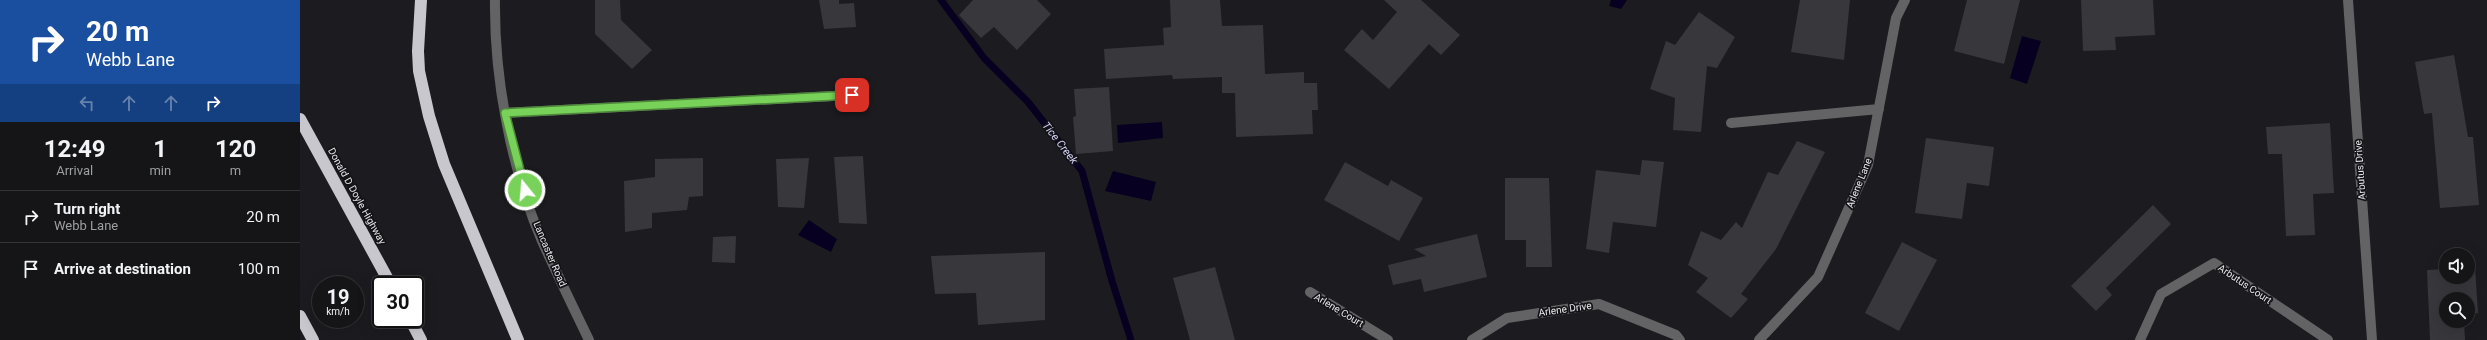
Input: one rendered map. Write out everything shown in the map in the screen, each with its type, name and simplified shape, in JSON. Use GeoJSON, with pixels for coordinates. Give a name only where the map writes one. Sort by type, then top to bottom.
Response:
{"type":"FeatureCollection","features":[{"type":"Feature","properties":{"kind":"highway"},"geometry":{"type":"LineString","coordinates":[[421,0],[418,52],[419,71],[429,116],[446,171],[518,340]]}},
{"type":"Feature","properties":{"kind":"highway","name":"Donald D Doyle Highway"},"geometry":{"type":"LineString","coordinates":[[300,119],[386,276]]}},
{"type":"Feature","properties":{"kind":"highway"},"geometry":{"type":"LineString","coordinates":[[300,316],[313,340]]}},
{"type":"Feature","properties":{"kind":"highway"},"geometry":{"type":"LineString","coordinates":[[415,328],[421,340]]}},
{"type":"Feature","properties":{"kind":"street","name":"Lancaster Road"},"geometry":{"type":"LineString","coordinates":[[495,0],[494,33],[505,113],[521,178],[542,239],[589,340]]}},
{"type":"Feature","properties":{"kind":"street","name":"Arlene Lane"},"geometry":{"type":"LineString","coordinates":[[1759,340],[1818,277],[1868,165],[1896,18],[1904,0]]}},
{"type":"Feature","properties":{"kind":"street","name":"Arbutus Drive"},"geometry":{"type":"LineString","coordinates":[[2348,0],[2372,340]]}},
{"type":"Feature","properties":{"kind":"street"},"geometry":{"type":"LineString","coordinates":[[505,113],[852,95]]}},
{"type":"Feature","properties":{"kind":"street"},"geometry":{"type":"LineString","coordinates":[[1731,123],[1879,109]]}},
{"type":"Feature","properties":{"kind":"street","name":"Arbutus Court"},"geometry":{"type":"LineString","coordinates":[[2140,340],[2161,294],[2214,263],[2328,340]]}},
{"type":"Feature","properties":{"kind":"street","name":"Arlene Court"},"geometry":{"type":"LineString","coordinates":[[1310,292],[1388,340]]}},
{"type":"Feature","properties":{"kind":"street","name":"Arlene Drive"},"geometry":{"type":"LineString","coordinates":[[1472,340],[1507,318],[1599,304],[1676,335],[1680,340]]}},
{"type":"Feature","properties":{"kind":"shaded area"},"geometry":{"type":"Polygon","coordinates":[[[1611,0],[1627,0],[1621,9],[1609,6],[1611,0]]]}},
{"type":"Feature","properties":{"kind":"shaded area"},"geometry":{"type":"Polygon","coordinates":[[[2022,36],[2041,41],[2027,84],[2010,78],[2022,36]]]}},
{"type":"Feature","properties":{"kind":"shaded area"},"geometry":{"type":"Polygon","coordinates":[[[1162,122],[1163,138],[1118,143],[1117,125],[1162,122]]]}},
{"type":"Feature","properties":{"kind":"shaded area"},"geometry":{"type":"Polygon","coordinates":[[[1113,171],[1156,182],[1151,201],[1105,191],[1113,171]]]}},
{"type":"Feature","properties":{"kind":"shaded area"},"geometry":{"type":"Polygon","coordinates":[[[809,220],[837,239],[831,252],[798,235],[809,220]]]}},
{"type":"Feature","properties":{"kind":"building"},"geometry":{"type":"Polygon","coordinates":[[[595,0],[620,0],[621,20],[652,50],[632,69],[595,34],[595,0]]]}},
{"type":"Feature","properties":{"kind":"building"},"geometry":{"type":"Polygon","coordinates":[[[819,0],[839,0],[839,4],[854,3],[856,27],[824,29],[819,0]]]}},
{"type":"Feature","properties":{"kind":"building"},"geometry":{"type":"Polygon","coordinates":[[[973,0],[1037,0],[1051,14],[1017,50],[994,27],[981,38],[959,15],[973,0]]]}},
{"type":"Feature","properties":{"kind":"building"},"geometry":{"type":"Polygon","coordinates":[[[1170,0],[1220,0],[1222,26],[1263,25],[1265,74],[1304,72],[1304,83],[1317,83],[1318,110],[1312,110],[1313,134],[1236,137],[1235,93],[1222,93],[1222,77],[1173,79],[1172,75],[1106,79],[1104,49],[1164,45],[1163,28],[1171,27],[1170,0]]]}},
{"type":"Feature","properties":{"kind":"building"},"geometry":{"type":"Polygon","coordinates":[[[1384,0],[1421,0],[1460,35],[1441,55],[1429,44],[1389,89],[1344,50],[1362,29],[1373,40],[1397,12],[1384,0]]]}},
{"type":"Feature","properties":{"kind":"building"},"geometry":{"type":"Polygon","coordinates":[[[1800,0],[1850,0],[1844,60],[1791,52],[1800,0]]]}},
{"type":"Feature","properties":{"kind":"building"},"geometry":{"type":"Polygon","coordinates":[[[1967,0],[2020,0],[2004,64],[1954,51],[1967,0]]]}},
{"type":"Feature","properties":{"kind":"building"},"geometry":{"type":"Polygon","coordinates":[[[2081,0],[2153,0],[2155,35],[2115,37],[2116,50],[2083,51],[2081,0]]]}},
{"type":"Feature","properties":{"kind":"building"},"geometry":{"type":"Polygon","coordinates":[[[1699,12],[1735,37],[1717,68],[1707,66],[1701,132],[1673,130],[1675,98],[1650,89],[1666,41],[1675,45],[1699,12]]]}},
{"type":"Feature","properties":{"kind":"building"},"geometry":{"type":"Polygon","coordinates":[[[2454,55],[2468,137],[2473,137],[2479,205],[2440,208],[2432,113],[2424,114],[2415,62],[2454,55]]]}},
{"type":"Feature","properties":{"kind":"building"},"geometry":{"type":"Polygon","coordinates":[[[1109,87],[1113,151],[1076,154],[1073,117],[1076,116],[1074,89],[1109,87]]]}},
{"type":"Feature","properties":{"kind":"building"},"geometry":{"type":"Polygon","coordinates":[[[2330,123],[2334,193],[2313,194],[2315,235],[2286,236],[2282,154],[2268,154],[2266,127],[2330,123]]]}},
{"type":"Feature","properties":{"kind":"building"},"geometry":{"type":"Polygon","coordinates":[[[1926,138],[1994,147],[1989,186],[1967,183],[1962,219],[1915,213],[1926,138]]]}},
{"type":"Feature","properties":{"kind":"building"},"geometry":{"type":"Polygon","coordinates":[[[1797,141],[1825,152],[1776,249],[1741,294],[1748,299],[1731,318],[1696,292],[1708,278],[1688,265],[1701,231],[1721,240],[1736,222],[1742,228],[1768,172],[1778,175],[1797,141]]]}},
{"type":"Feature","properties":{"kind":"building"},"geometry":{"type":"Polygon","coordinates":[[[863,156],[867,224],[839,223],[834,157],[863,156]]]}},
{"type":"Feature","properties":{"kind":"building"},"geometry":{"type":"Polygon","coordinates":[[[703,158],[703,196],[689,197],[687,210],[652,213],[652,228],[625,232],[624,181],[655,177],[655,159],[703,158]]]}},
{"type":"Feature","properties":{"kind":"building"},"geometry":{"type":"Polygon","coordinates":[[[809,158],[804,208],[778,207],[776,159],[809,158]]]}},
{"type":"Feature","properties":{"kind":"building"},"geometry":{"type":"Polygon","coordinates":[[[1642,160],[1664,162],[1656,227],[1613,222],[1609,253],[1586,249],[1596,170],[1640,175],[1642,160]]]}},
{"type":"Feature","properties":{"kind":"building"},"geometry":{"type":"Polygon","coordinates":[[[1345,162],[1388,186],[1391,180],[1423,198],[1399,241],[1324,200],[1345,162]]]}},
{"type":"Feature","properties":{"kind":"building"},"geometry":{"type":"Polygon","coordinates":[[[1505,178],[1549,178],[1552,267],[1526,267],[1526,240],[1505,240],[1505,178]]]}},
{"type":"Feature","properties":{"kind":"building"},"geometry":{"type":"Polygon","coordinates":[[[2153,205],[2171,224],[2106,288],[2112,295],[2096,311],[2071,286],[2153,205]]]}},
{"type":"Feature","properties":{"kind":"building"},"geometry":{"type":"Polygon","coordinates":[[[1477,234],[1487,277],[1424,292],[1421,279],[1393,285],[1388,265],[1426,256],[1414,249],[1477,234]]]}},
{"type":"Feature","properties":{"kind":"building"},"geometry":{"type":"Polygon","coordinates":[[[736,236],[735,263],[712,262],[713,237],[736,236]]]}},
{"type":"Feature","properties":{"kind":"building"},"geometry":{"type":"Polygon","coordinates":[[[1902,242],[1937,260],[1899,331],[1865,313],[1902,242]]]}},
{"type":"Feature","properties":{"kind":"building"},"geometry":{"type":"Polygon","coordinates":[[[1045,252],[1045,320],[978,325],[976,293],[935,294],[931,256],[1045,252]]]}},
{"type":"Feature","properties":{"kind":"building"},"geometry":{"type":"Polygon","coordinates":[[[1215,267],[1235,340],[1190,340],[1173,278],[1215,267]]]}},
{"type":"Feature","properties":{"kind":"building"},"geometry":{"type":"Polygon","coordinates":[[[2475,267],[2478,313],[2475,313],[2475,292],[2439,292],[2439,328],[2464,328],[2465,340],[2430,340],[2427,270],[2439,269],[2439,284],[2475,284],[2475,267]]]}},
{"type":"Feature","properties":{"kind":"waterway","name":"Tice Creek"},"geometry":{"type":"LineString","coordinates":[[941,0],[984,58],[1028,102],[1082,171],[1112,281],[1131,340]]}},
{"type":"Feature","properties":{"kind":"route"},"geometry":{"type":"LineString","coordinates":[[525,190],[505,113],[852,95]]}}]}
